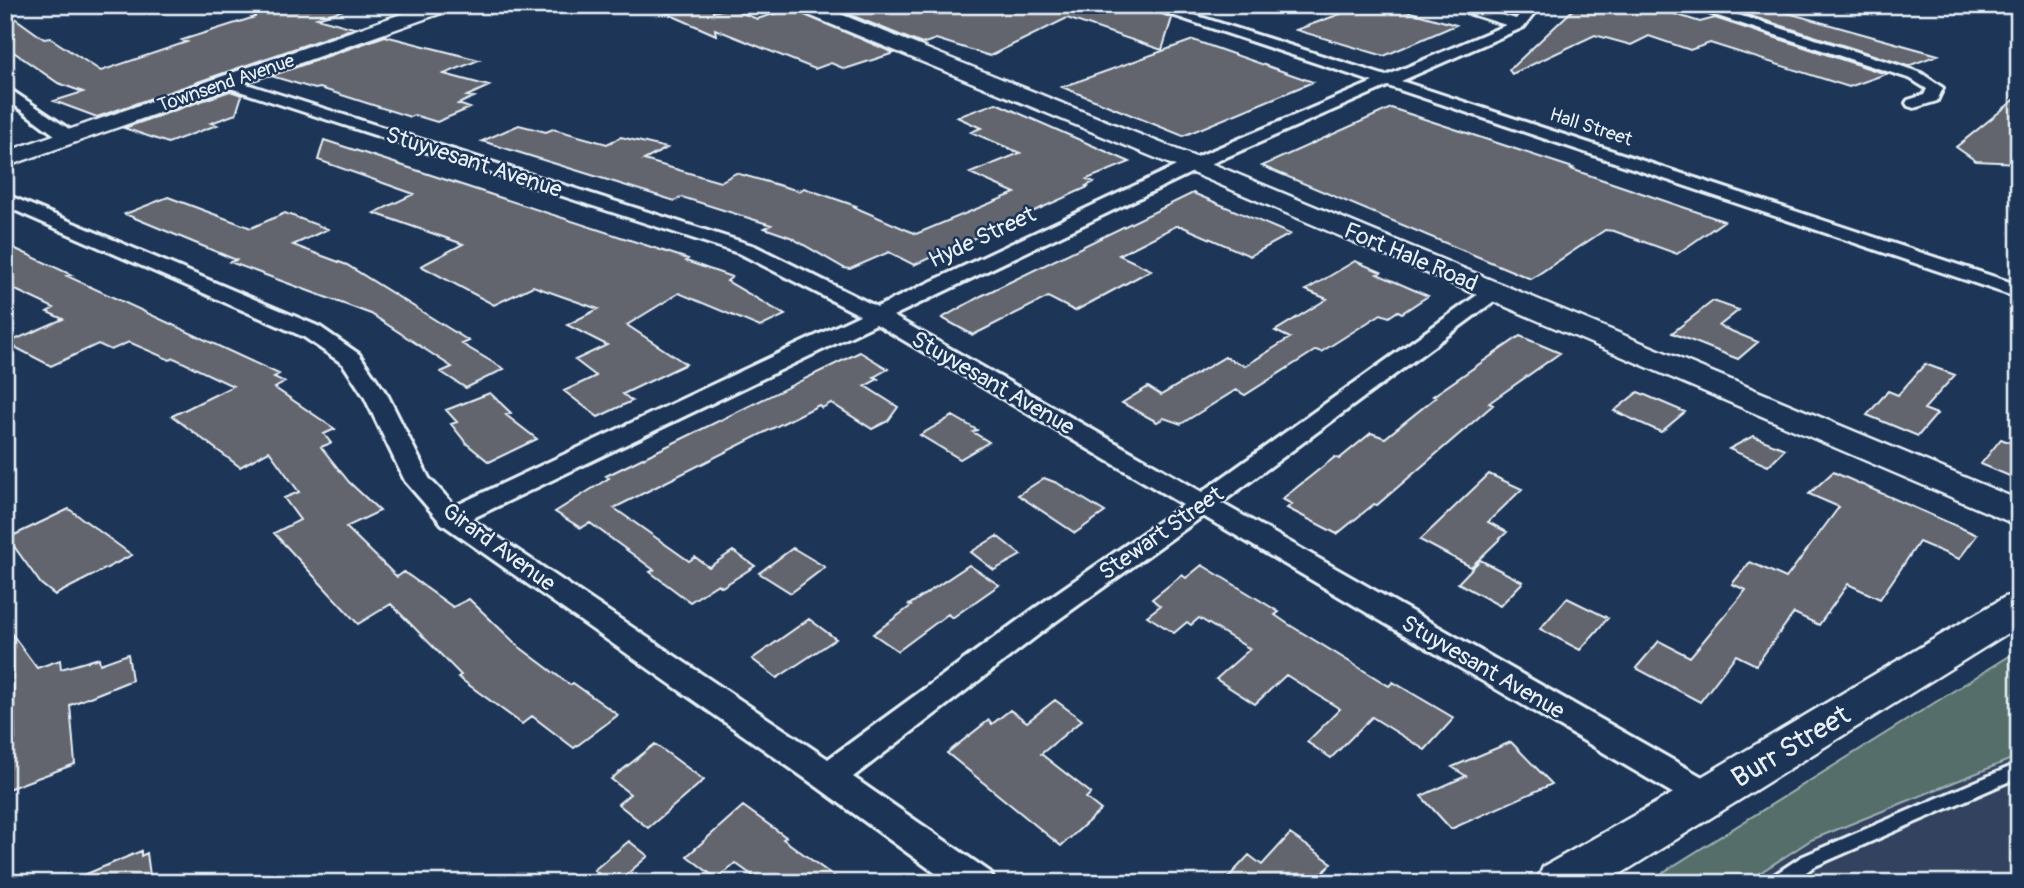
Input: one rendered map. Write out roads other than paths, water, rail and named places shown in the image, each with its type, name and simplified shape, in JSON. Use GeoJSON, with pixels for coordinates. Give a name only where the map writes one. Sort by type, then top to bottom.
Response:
{"type":"FeatureCollection","features":[{"type":"Feature","properties":{"kind":"street","name":"Townsend Avenue"},"geometry":{"type":"LineString","coordinates":[[5,160],[446,5]]}},
{"type":"Feature","properties":{"kind":"street","name":"Fort Hale Road"},"geometry":{"type":"LineString","coordinates":[[802,5],[1193,165],[2019,514]]}},
{"type":"Feature","properties":{"kind":"street","name":"Hall Street"},"geometry":{"type":"LineString","coordinates":[[1149,5],[1387,80],[2019,292]]}},
{"type":"Feature","properties":{"kind":"street"},"geometry":{"type":"LineString","coordinates":[[1449,5],[1519,24]]}},
{"type":"Feature","properties":{"kind":"street","name":"Hyde Street"},"geometry":{"type":"LineString","coordinates":[[451,518],[1193,165],[1519,24],[1534,5]]}},
{"type":"Feature","properties":{"kind":"street"},"geometry":{"type":"LineString","coordinates":[[1691,5],[1916,76],[1930,83],[1936,92],[1931,98],[1914,103]]}},
{"type":"Feature","properties":{"kind":"street","name":"Stuyvesant Avenue"},"geometry":{"type":"LineString","coordinates":[[226,82],[748,250],[876,315],[1708,797]]}},
{"type":"Feature","properties":{"kind":"street"},"geometry":{"type":"LineString","coordinates":[[5,91],[69,137]]}},
{"type":"Feature","properties":{"kind":"street","name":"Girard Avenue"},"geometry":{"type":"LineString","coordinates":[[5,199],[312,332],[351,359],[376,396],[418,481],[451,518],[828,777],[977,883]]}},
{"type":"Feature","properties":{"kind":"street","name":"Stewart Street"},"geometry":{"type":"LineString","coordinates":[[828,777],[1045,615],[1203,504],[1494,292]]}},
{"type":"Feature","properties":{"kind":"street","name":"Burr Street"},"geometry":{"type":"LineString","coordinates":[[1560,883],[1708,797],[2019,607]]}},
{"type":"Feature","properties":{"kind":"lane"},"geometry":{"type":"LineString","coordinates":[[1777,883],[1807,862],[2019,770]]}}]}
